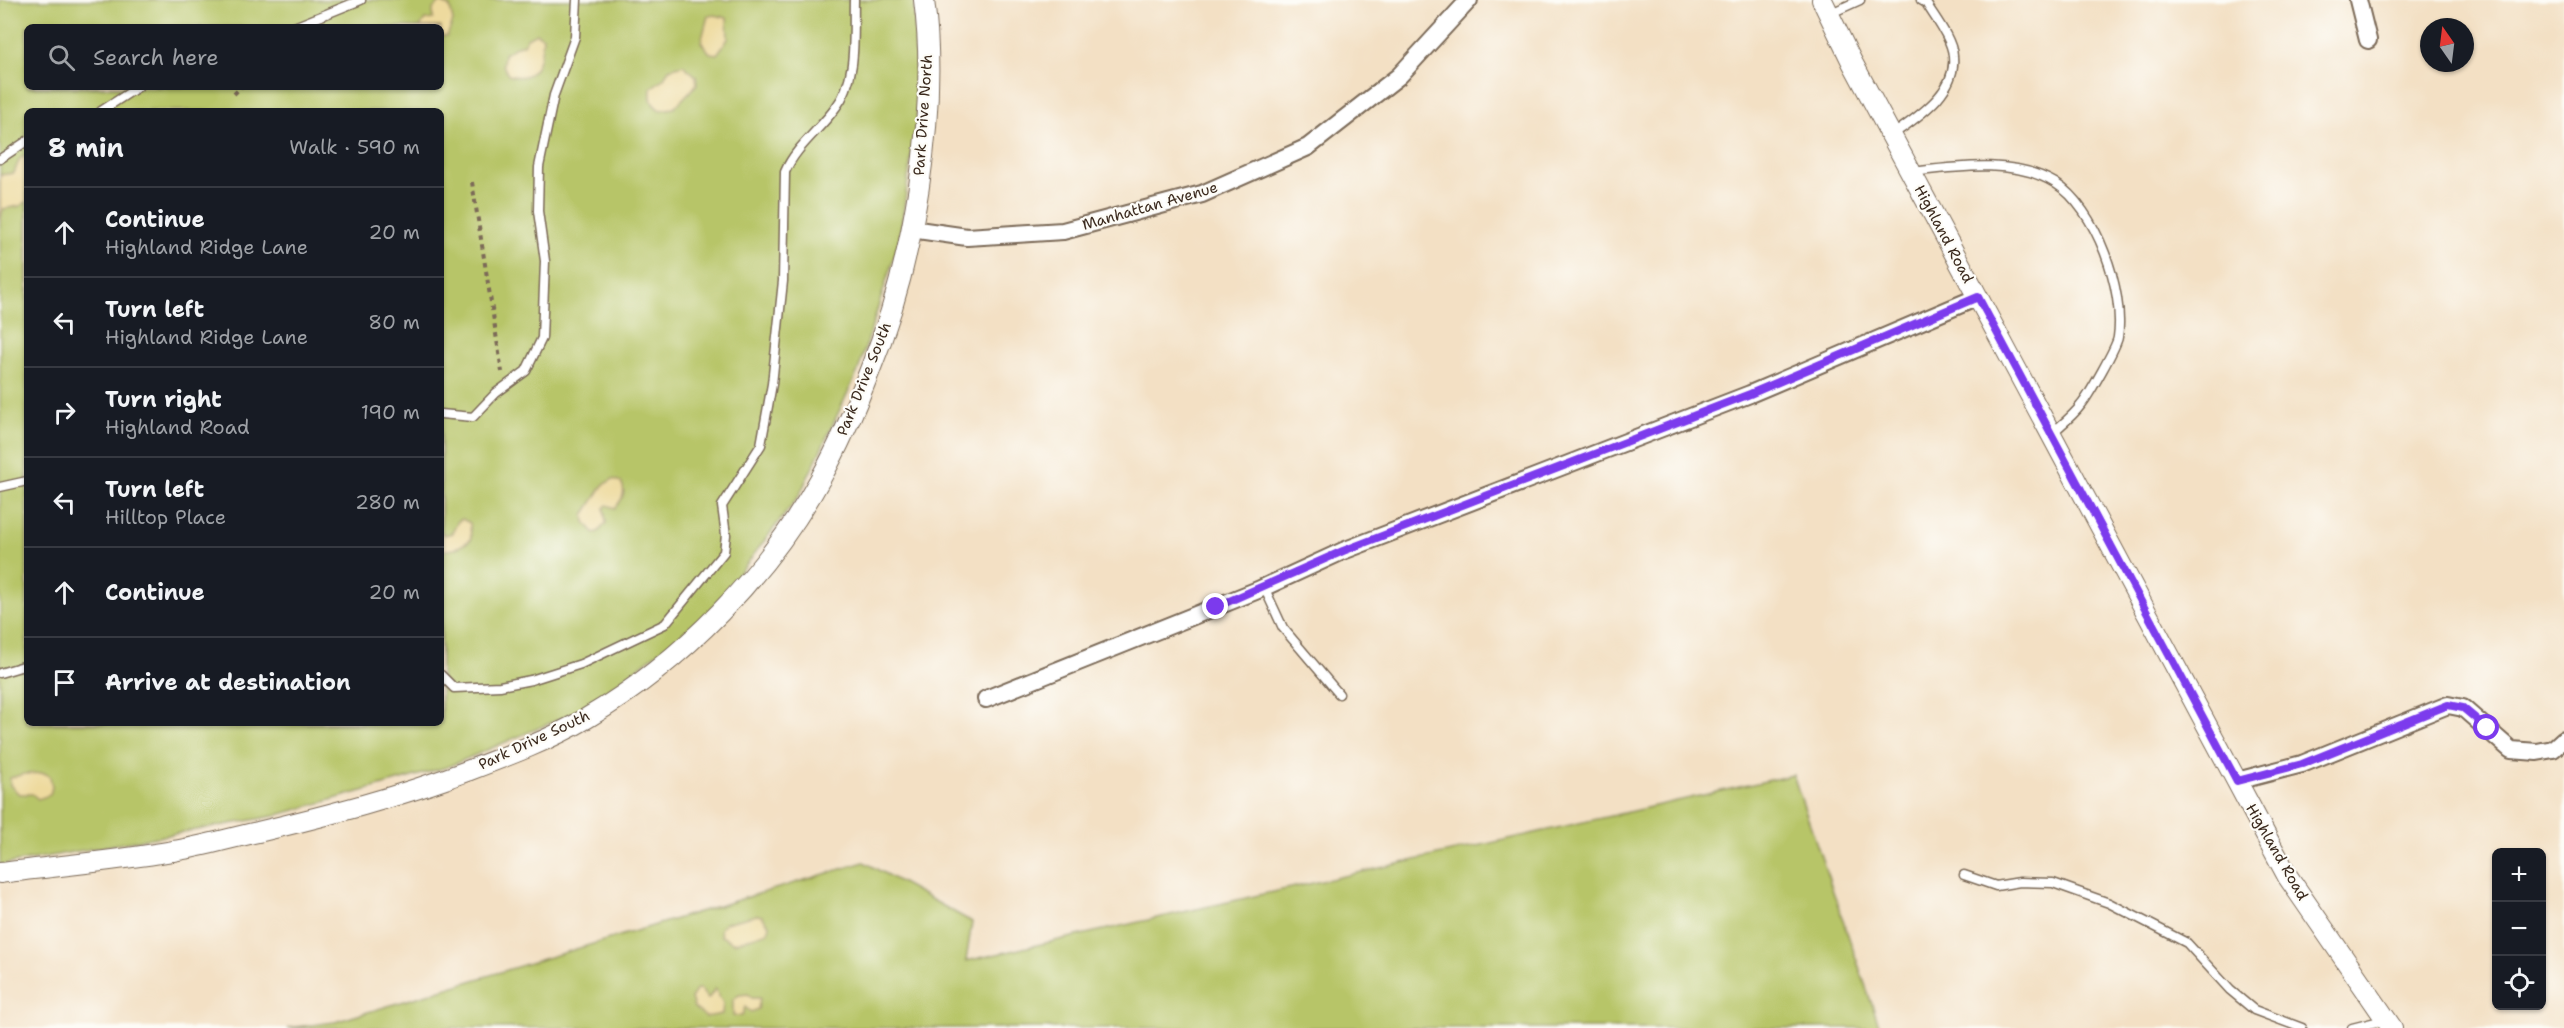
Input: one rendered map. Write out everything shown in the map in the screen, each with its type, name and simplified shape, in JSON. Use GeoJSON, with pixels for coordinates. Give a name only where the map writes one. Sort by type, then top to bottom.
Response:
{"type":"FeatureCollection","features":[{"type":"Feature","properties":{"kind":"street","name":"Park Drive North"},"geometry":{"type":"LineString","coordinates":[[911,229],[919,186],[928,81],[924,0]]}},
{"type":"Feature","properties":{"kind":"street","name":"Manhattan Avenue"},"geometry":{"type":"LineString","coordinates":[[911,229],[967,237],[1063,231],[1202,194],[1308,147],[1399,76],[1469,0]]}},
{"type":"Feature","properties":{"kind":"street"},"geometry":{"type":"LineString","coordinates":[[2358,0],[2368,40]]}},
{"type":"Feature","properties":{"kind":"street","name":"Highland Road"},"geometry":{"type":"LineString","coordinates":[[1825,7],[2288,877],[2388,1024]]}},
{"type":"Feature","properties":{"kind":"street","name":"Park Drive South"},"geometry":{"type":"LineString","coordinates":[[0,873],[174,851],[349,810],[435,783],[503,757],[585,719],[646,678],[706,624],[744,585],[787,533],[822,476],[856,406],[884,337],[911,229]]}},
{"type":"Feature","properties":{"kind":"street"},"geometry":{"type":"LineString","coordinates":[[986,699],[1261,588],[1343,551],[1750,394],[1978,297]]}},
{"type":"Feature","properties":{"kind":"street"},"geometry":{"type":"LineString","coordinates":[[2237,781],[2302,764],[2448,705],[2463,708],[2511,750],[2537,752],[2553,748],[2564,739]]}},
{"type":"Feature","properties":{"kind":"lane"},"geometry":{"type":"LineString","coordinates":[[302,24],[362,0]]}},
{"type":"Feature","properties":{"kind":"lane"},"geometry":{"type":"LineString","coordinates":[[444,414],[473,417],[496,393],[526,371],[542,338],[545,261],[538,211],[539,167],[554,95],[574,37],[577,0]]}},
{"type":"Feature","properties":{"kind":"lane"},"geometry":{"type":"LineString","coordinates":[[444,678],[454,688],[500,686],[531,680],[581,664],[665,624],[724,552],[726,535],[722,506],[761,445],[772,384],[783,281],[785,172],[790,160],[837,106],[849,81],[854,0]]}},
{"type":"Feature","properties":{"kind":"lane"},"geometry":{"type":"LineString","coordinates":[[1825,7],[1860,0]]}},
{"type":"Feature","properties":{"kind":"lane"},"geometry":{"type":"LineString","coordinates":[[1892,136],[1928,110],[1953,77],[1954,54],[1926,3],[1921,0]]}},
{"type":"Feature","properties":{"kind":"lane"},"geometry":{"type":"LineString","coordinates":[[106,108],[133,90]]}},
{"type":"Feature","properties":{"kind":"lane"},"geometry":{"type":"LineString","coordinates":[[0,159],[24,143]]}},
{"type":"Feature","properties":{"kind":"lane"},"geometry":{"type":"LineString","coordinates":[[1911,172],[1952,167],[2020,169],[2055,183],[2084,211],[2102,249],[2118,293],[2118,339],[2081,405],[2051,434]]}},
{"type":"Feature","properties":{"kind":"lane"},"geometry":{"type":"LineString","coordinates":[[0,487],[24,482]]}},
{"type":"Feature","properties":{"kind":"lane"},"geometry":{"type":"LineString","coordinates":[[1261,588],[1284,628],[1339,694]]}},
{"type":"Feature","properties":{"kind":"lane"},"geometry":{"type":"LineString","coordinates":[[0,673],[24,666]]}},
{"type":"Feature","properties":{"kind":"lane"},"geometry":{"type":"LineString","coordinates":[[1964,875],[1996,886],[2020,882],[2053,883],[2109,903],[2187,944],[2230,990],[2254,1010],[2302,1028]]}},
{"type":"Feature","properties":{"kind":"lane"},"geometry":{"type":"LineString","coordinates":[[2352,1028],[2388,1024]]}},
{"type":"Feature","properties":{"kind":"path"},"geometry":{"type":"LineString","coordinates":[[234,94],[238,90]]}},
{"type":"Feature","properties":{"kind":"path"},"geometry":{"type":"LineString","coordinates":[[472,182],[503,379]]}},
{"type":"Feature","properties":{"kind":"green space"},"geometry":{"type":"Polygon","coordinates":[[[0,0],[914,0],[917,118],[899,241],[858,371],[799,496],[707,615],[583,709],[447,767],[274,816],[0,865],[0,0]]]}},
{"type":"Feature","properties":{"kind":"green space"},"geometry":{"type":"Polygon","coordinates":[[[1793,775],[1880,1028],[288,1028],[335,1022],[864,862],[972,922],[966,961],[1793,775]]]}},
{"type":"Feature","properties":{"kind":"sand"},"geometry":{"type":"Polygon","coordinates":[[[441,2],[450,7],[453,21],[447,36],[444,36],[444,24],[422,24],[425,20],[433,19],[433,9],[441,2]]]}},
{"type":"Feature","properties":{"kind":"sand"},"geometry":{"type":"Polygon","coordinates":[[[708,16],[727,18],[728,39],[717,54],[710,53],[701,42],[708,16]]]}},
{"type":"Feature","properties":{"kind":"sand"},"geometry":{"type":"Polygon","coordinates":[[[536,33],[543,37],[536,68],[525,76],[508,75],[503,65],[504,54],[519,45],[524,45],[527,38],[536,33]]]}},
{"type":"Feature","properties":{"kind":"sand"},"geometry":{"type":"Polygon","coordinates":[[[683,65],[696,76],[697,84],[674,108],[660,110],[652,101],[651,88],[664,78],[669,69],[683,65]]]}},
{"type":"Feature","properties":{"kind":"sand"},"geometry":{"type":"Polygon","coordinates":[[[24,157],[24,203],[3,209],[0,222],[0,175],[14,173],[20,158],[24,157]]]}},
{"type":"Feature","properties":{"kind":"sand"},"geometry":{"type":"Polygon","coordinates":[[[613,479],[621,482],[624,489],[623,496],[615,508],[607,505],[604,508],[606,523],[594,533],[585,522],[584,515],[603,485],[613,479]]]}},
{"type":"Feature","properties":{"kind":"sand"},"geometry":{"type":"Polygon","coordinates":[[[462,519],[470,523],[471,540],[455,549],[444,551],[444,534],[452,533],[458,521],[462,519]]]}},
{"type":"Feature","properties":{"kind":"sand"},"geometry":{"type":"Polygon","coordinates":[[[44,773],[50,776],[52,787],[50,795],[38,799],[32,794],[19,794],[10,785],[10,778],[24,774],[44,773]]]}},
{"type":"Feature","properties":{"kind":"sand"},"geometry":{"type":"Polygon","coordinates":[[[757,915],[762,916],[770,926],[768,932],[734,943],[721,936],[720,929],[725,923],[757,915]]]}},
{"type":"Feature","properties":{"kind":"sand"},"geometry":{"type":"Polygon","coordinates":[[[697,989],[700,989],[708,999],[715,989],[723,1003],[722,1014],[706,1017],[694,1008],[691,998],[697,989]]]}},
{"type":"Feature","properties":{"kind":"sand"},"geometry":{"type":"Polygon","coordinates":[[[748,994],[752,998],[760,998],[758,1009],[751,1012],[745,1007],[742,1016],[733,1016],[733,1000],[739,995],[748,994]]]}},
{"type":"Feature","properties":{"kind":"route"},"geometry":{"type":"LineString","coordinates":[[1216,607],[1343,551],[1750,394],[1978,297],[2237,781],[2302,764],[2448,705],[2463,708],[2487,728]]}}]}
